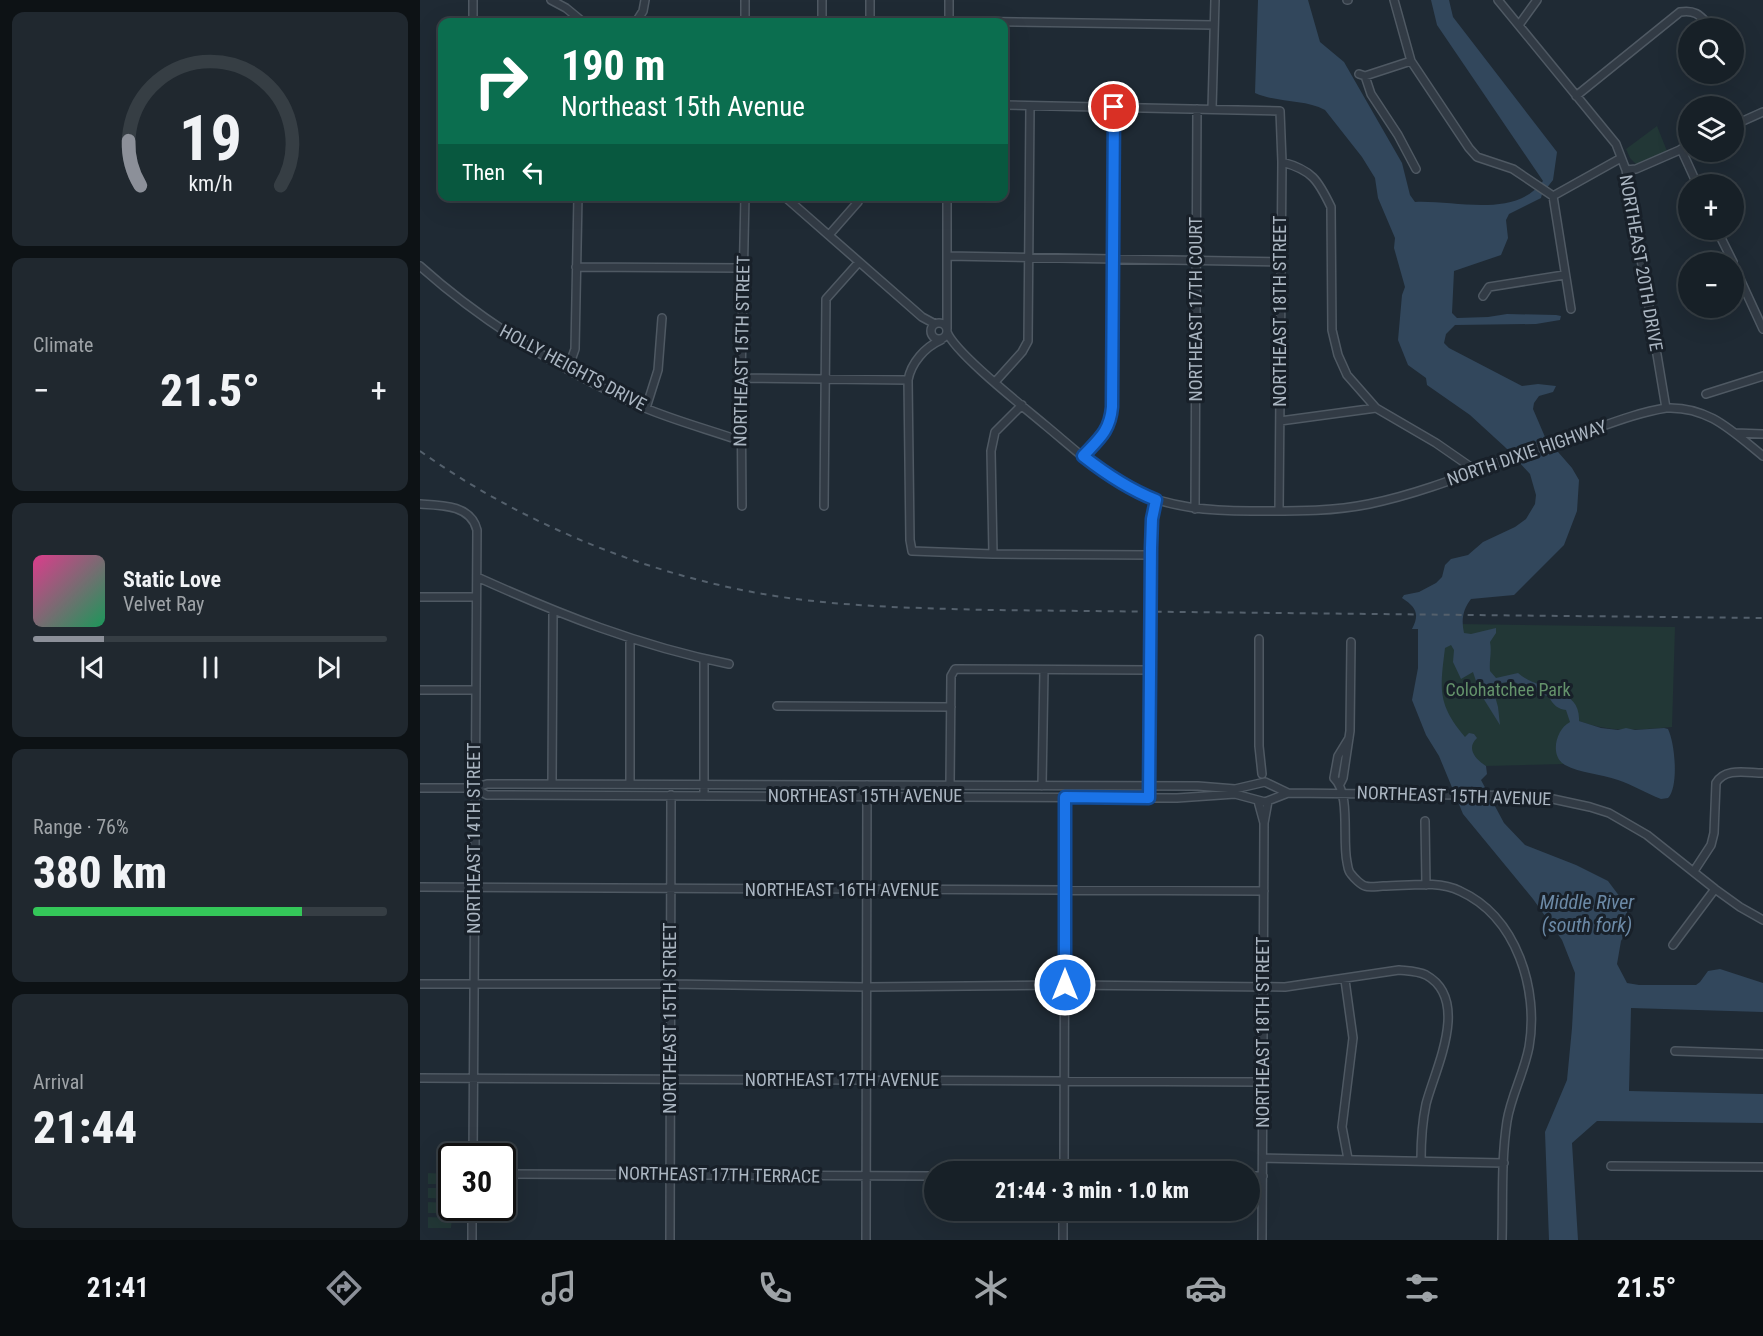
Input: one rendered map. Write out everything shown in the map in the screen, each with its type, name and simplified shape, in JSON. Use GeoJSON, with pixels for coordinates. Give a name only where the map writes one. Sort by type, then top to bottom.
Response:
{"type":"FeatureCollection","features":[{"type":"Feature","properties":{"kind":"street"},"geometry":{"type":"LineString","coordinates":[[473,0],[473,18]]}},
{"type":"Feature","properties":{"kind":"street"},"geometry":{"type":"LineString","coordinates":[[551,0],[578,18]]}},
{"type":"Feature","properties":{"kind":"street"},"geometry":{"type":"LineString","coordinates":[[638,18],[645,0]]}},
{"type":"Feature","properties":{"kind":"street"},"geometry":{"type":"LineString","coordinates":[[745,0],[745,18]]}},
{"type":"Feature","properties":{"kind":"street"},"geometry":{"type":"LineString","coordinates":[[822,0],[822,18]]}},
{"type":"Feature","properties":{"kind":"street"},"geometry":{"type":"LineString","coordinates":[[870,0],[870,18]]}},
{"type":"Feature","properties":{"kind":"street"},"geometry":{"type":"LineString","coordinates":[[949,0],[949,18]]}},
{"type":"Feature","properties":{"kind":"street"},"geometry":{"type":"LineString","coordinates":[[1008,105],[1212,109],[1215,0]]}},
{"type":"Feature","properties":{"kind":"street"},"geometry":{"type":"LineString","coordinates":[[1394,0],[1411,61],[1469,148],[1478,157],[1526,176],[1552,196],[1571,309]]}},
{"type":"Feature","properties":{"kind":"street","name":"NORTHEAST 20TH DRIVE"},"geometry":{"type":"LineString","coordinates":[[1498,0],[1616,144],[1626,170],[1666,408]]}},
{"type":"Feature","properties":{"kind":"street"},"geometry":{"type":"LineString","coordinates":[[1519,26],[1537,0]]}},
{"type":"Feature","properties":{"kind":"street"},"geometry":{"type":"LineString","coordinates":[[1576,96],[1680,12],[1690,10],[1699,13],[1703,18]]}},
{"type":"Feature","properties":{"kind":"street"},"geometry":{"type":"LineString","coordinates":[[1008,23],[1214,26]]}},
{"type":"Feature","properties":{"kind":"street"},"geometry":{"type":"LineString","coordinates":[[1411,61],[1362,75],[1416,169]]}},
{"type":"Feature","properties":{"kind":"street"},"geometry":{"type":"LineString","coordinates":[[995,382],[1022,352],[1028,341],[1030,106]]}},
{"type":"Feature","properties":{"kind":"street"},"geometry":{"type":"LineString","coordinates":[[1083,456],[1107,430],[1111,421],[1114,107]]}},
{"type":"Feature","properties":{"kind":"street","name":"NORTHEAST 17TH COURT"},"geometry":{"type":"LineString","coordinates":[[1195,509],[1197,109]]}},
{"type":"Feature","properties":{"kind":"street","name":"NORTHEAST 18TH STREET"},"geometry":{"type":"LineString","coordinates":[[1212,109],[1280,111],[1282,162],[1279,511]]}},
{"type":"Feature","properties":{"kind":"street"},"geometry":{"type":"LineString","coordinates":[[1744,121],[1763,112]]}},
{"type":"Feature","properties":{"kind":"street"},"geometry":{"type":"LineString","coordinates":[[1626,170],[1636,169],[1678,151]]}},
{"type":"Feature","properties":{"kind":"street"},"geometry":{"type":"LineString","coordinates":[[1552,196],[1621,158]]}},
{"type":"Feature","properties":{"kind":"street"},"geometry":{"type":"LineString","coordinates":[[1282,162],[1301,167],[1314,177],[1331,207],[1332,330],[1338,355],[1347,375],[1376,408],[1436,443],[1475,470]]}},
{"type":"Feature","properties":{"kind":"street"},"geometry":{"type":"LineString","coordinates":[[568,369],[575,349],[578,201]]}},
{"type":"Feature","properties":{"kind":"street","name":"NORTHEAST 15TH STREET"},"geometry":{"type":"LineString","coordinates":[[742,506],[741,378],[745,201]]}},
{"type":"Feature","properties":{"kind":"street"},"geometry":{"type":"LineString","coordinates":[[790,201],[934,328],[936,339],[954,344]]}},
{"type":"Feature","properties":{"kind":"street"},"geometry":{"type":"LineString","coordinates":[[829,235],[858,201]]}},
{"type":"Feature","properties":{"kind":"street"},"geometry":{"type":"LineString","coordinates":[[947,201],[947,331],[942,339],[928,347],[910,369],[908,380],[912,551],[1151,555]]}},
{"type":"Feature","properties":{"kind":"street"},"geometry":{"type":"LineString","coordinates":[[947,256],[1280,262]]}},
{"type":"Feature","properties":{"kind":"street"},"geometry":{"type":"LineString","coordinates":[[824,506],[826,299],[859,262]]}},
{"type":"Feature","properties":{"kind":"street","name":"HOLLY HEIGHTS DRIVE"},"geometry":{"type":"LineString","coordinates":[[420,266],[489,322],[568,369],[646,408],[741,441]]}},
{"type":"Feature","properties":{"kind":"street"},"geometry":{"type":"LineString","coordinates":[[576,267],[743,268]]}},
{"type":"Feature","properties":{"kind":"street"},"geometry":{"type":"LineString","coordinates":[[1483,296],[1489,287],[1564,275]]}},
{"type":"Feature","properties":{"kind":"street"},"geometry":{"type":"LineString","coordinates":[[1744,288],[1763,329]]}},
{"type":"Feature","properties":{"kind":"street"},"geometry":{"type":"LineString","coordinates":[[928,347],[934,328],[946,311]]}},
{"type":"Feature","properties":{"kind":"street"},"geometry":{"type":"LineString","coordinates":[[646,408],[658,370],[662,318]]}},
{"type":"Feature","properties":{"kind":"street"},"geometry":{"type":"LineString","coordinates":[[934,328],[944,325],[954,344]]}},
{"type":"Feature","properties":{"kind":"street","name":"NORTH DIXIE HIGHWAY"},"geometry":{"type":"LineString","coordinates":[[954,344],[995,382],[1108,476],[1156,500],[1195,509],[1279,511],[1332,509],[1368,504],[1401,496],[1553,442],[1666,408],[1684,408],[1718,420],[1763,456]]}},
{"type":"Feature","properties":{"kind":"street"},"geometry":{"type":"LineString","coordinates":[[1706,394],[1763,376]]}},
{"type":"Feature","properties":{"kind":"street"},"geometry":{"type":"LineString","coordinates":[[741,378],[908,380]]}},
{"type":"Feature","properties":{"kind":"street"},"geometry":{"type":"LineString","coordinates":[[993,554],[992,451],[995,432],[1022,405]]}},
{"type":"Feature","properties":{"kind":"street"},"geometry":{"type":"LineString","coordinates":[[1280,421],[1376,408]]}},
{"type":"Feature","properties":{"kind":"street"},"geometry":{"type":"LineString","coordinates":[[1735,434],[1763,434]]}},
{"type":"Feature","properties":{"kind":"street"},"geometry":{"type":"LineString","coordinates":[[1149,798],[1151,555],[1152,519],[1156,500]]}},
{"type":"Feature","properties":{"kind":"street","name":"NORTHEAST 14TH STREET"},"geometry":{"type":"LineString","coordinates":[[420,504],[448,506],[462,510],[475,521],[477,530],[473,1143]]}},
{"type":"Feature","properties":{"kind":"street"},"geometry":{"type":"LineString","coordinates":[[477,577],[553,611],[630,639],[729,664]]}},
{"type":"Feature","properties":{"kind":"street"},"geometry":{"type":"LineString","coordinates":[[420,597],[476,597]]}},
{"type":"Feature","properties":{"kind":"street"},"geometry":{"type":"LineString","coordinates":[[552,784],[553,611]]}},
{"type":"Feature","properties":{"kind":"street"},"geometry":{"type":"LineString","coordinates":[[630,639],[630,784]]}},
{"type":"Feature","properties":{"kind":"street"},"geometry":{"type":"LineString","coordinates":[[1259,639],[1259,746],[1262,774],[1273,793],[1269,800],[1257,800],[1253,790],[1262,774]]}},
{"type":"Feature","properties":{"kind":"street"},"geometry":{"type":"LineString","coordinates":[[1351,642],[1351,720],[1348,738],[1335,767],[1335,778],[1340,783],[1342,793],[1344,848],[1349,873],[1365,886],[1426,885],[1445,886],[1460,891],[1492,914],[1506,932],[1526,975],[1532,1003],[1531,1029],[1523,1073],[1514,1094],[1508,1120],[1504,1163],[1502,1240]]}},
{"type":"Feature","properties":{"kind":"street"},"geometry":{"type":"LineString","coordinates":[[704,659],[704,795]]}},
{"type":"Feature","properties":{"kind":"street"},"geometry":{"type":"LineString","coordinates":[[950,785],[951,676],[955,669],[1149,670]]}},
{"type":"Feature","properties":{"kind":"street"},"geometry":{"type":"LineString","coordinates":[[1042,786],[1044,670]]}},
{"type":"Feature","properties":{"kind":"street"},"geometry":{"type":"LineString","coordinates":[[420,690],[475,690]]}},
{"type":"Feature","properties":{"kind":"street"},"geometry":{"type":"LineString","coordinates":[[777,706],[951,707]]}},
{"type":"Feature","properties":{"kind":"street"},"geometry":{"type":"LineString","coordinates":[[1694,871],[1711,845],[1714,833],[1716,783],[1720,776],[1728,773],[1763,773]]}},
{"type":"Feature","properties":{"kind":"street"},"geometry":{"type":"LineString","coordinates":[[1257,784],[1265,782],[1270,785]]}},
{"type":"Feature","properties":{"kind":"street","name":"NORTHEAST 15TH AVENUE"},"geometry":{"type":"LineString","coordinates":[[420,788],[474,788],[487,784],[630,784],[1149,786],[1235,789],[1257,784]]}},
{"type":"Feature","properties":{"kind":"street"},"geometry":{"type":"LineString","coordinates":[[866,1240],[867,785]]}},
{"type":"Feature","properties":{"kind":"street","name":"NORTHEAST 15TH AVENUE"},"geometry":{"type":"LineString","coordinates":[[1270,785],[1288,793]]}},
{"type":"Feature","properties":{"kind":"street","name":"NORTHEAST 15TH AVENUE"},"geometry":{"type":"LineString","coordinates":[[474,788],[487,795],[1149,798],[1235,794],[1257,800]]}},
{"type":"Feature","properties":{"kind":"street","name":"NORTHEAST 15TH AVENUE"},"geometry":{"type":"LineString","coordinates":[[1269,800],[1288,793],[1498,795],[1558,799],[1609,813],[1647,835],[1715,889],[1763,920]]}},
{"type":"Feature","properties":{"kind":"street","name":"NORTHEAST 15TH STREET"},"geometry":{"type":"LineString","coordinates":[[670,1240],[671,795]]}},
{"type":"Feature","properties":{"kind":"street"},"geometry":{"type":"LineString","coordinates":[[1064,1161],[1065,797]]}},
{"type":"Feature","properties":{"kind":"street","name":"NORTHEAST 18TH STREET"},"geometry":{"type":"LineString","coordinates":[[1257,800],[1264,824]]}},
{"type":"Feature","properties":{"kind":"street","name":"NORTHEAST 18TH STREET"},"geometry":{"type":"LineString","coordinates":[[1262,1240],[1264,824],[1269,800]]}},
{"type":"Feature","properties":{"kind":"street"},"geometry":{"type":"LineString","coordinates":[[1425,821],[1426,885]]}},
{"type":"Feature","properties":{"kind":"street","name":"NORTHEAST 16TH AVENUE"},"geometry":{"type":"LineString","coordinates":[[420,887],[670,890],[1264,891]]}},
{"type":"Feature","properties":{"kind":"street"},"geometry":{"type":"LineString","coordinates":[[1673,945],[1715,889]]}},
{"type":"Feature","properties":{"kind":"street"},"geometry":{"type":"LineString","coordinates":[[420,984],[1285,987],[1345,980],[1399,970],[1416,972],[1427,976],[1440,987],[1446,1001],[1448,1019],[1445,1043],[1425,1107],[1421,1160]]}},
{"type":"Feature","properties":{"kind":"street"},"geometry":{"type":"LineString","coordinates":[[1345,980],[1353,1038],[1342,1127],[1348,1159]]}},
{"type":"Feature","properties":{"kind":"street"},"geometry":{"type":"LineString","coordinates":[[1675,1051],[1763,1054]]}},
{"type":"Feature","properties":{"kind":"street","name":"NORTHEAST 17TH AVENUE"},"geometry":{"type":"LineString","coordinates":[[420,1078],[1263,1082]]}},
{"type":"Feature","properties":{"kind":"street"},"geometry":{"type":"LineString","coordinates":[[1263,1158],[1504,1163]]}},
{"type":"Feature","properties":{"kind":"street"},"geometry":{"type":"LineString","coordinates":[[1611,1166],[1763,1167]]}},
{"type":"Feature","properties":{"kind":"street","name":"NORTHEAST 17TH TERRACE"},"geometry":{"type":"LineString","coordinates":[[516,1174],[924,1176]]}},
{"type":"Feature","properties":{"kind":"street"},"geometry":{"type":"LineString","coordinates":[[472,1221],[472,1240]]}},
{"type":"Feature","properties":{"kind":"street"},"geometry":{"type":"LineString","coordinates":[[1063,1221],[1063,1240]]}},
{"type":"Feature","properties":{"kind":"green space"},"geometry":{"type":"Polygon","coordinates":[[[1657,126],[1667,151],[1636,164],[1626,149],[1657,126]]]}},
{"type":"Feature","properties":{"kind":"green space","name":"Colohatchee Park"},"geometry":{"type":"Polygon","coordinates":[[[1458,624],[1675,627],[1672,727],[1614,729],[1579,721],[1557,748],[1560,761],[1564,764],[1486,766],[1478,761],[1444,714],[1433,686],[1439,644],[1458,624]]]}},
{"type":"Feature","properties":{"kind":"green space"},"geometry":{"type":"Polygon","coordinates":[[[428,1173],[438,1173],[438,1184],[428,1184],[428,1173]]]}},
{"type":"Feature","properties":{"kind":"green space"},"geometry":{"type":"Polygon","coordinates":[[[428,1188],[438,1188],[438,1198],[428,1198],[428,1188]]]}},
{"type":"Feature","properties":{"kind":"green space"},"geometry":{"type":"Polygon","coordinates":[[[428,1202],[438,1202],[438,1213],[428,1213],[428,1202]]]}},
{"type":"Feature","properties":{"kind":"green space"},"geometry":{"type":"Polygon","coordinates":[[[428,1217],[438,1217],[438,1221],[452,1221],[451,1228],[428,1228],[428,1217]]]}},
{"type":"Feature","properties":{"kind":"water","name":"Middle River (south fork)"},"geometry":{"type":"Polygon","coordinates":[[[1258,0],[1308,0],[1320,42],[1344,62],[1402,163],[1410,195],[1415,202],[1501,204],[1531,193],[1543,181],[1437,25],[1431,0],[1449,0],[1453,17],[1557,152],[1553,180],[1541,198],[1509,214],[1506,220],[1508,238],[1501,255],[1454,271],[1452,313],[1457,318],[1507,314],[1556,315],[1561,316],[1560,320],[1536,324],[1455,325],[1446,334],[1444,343],[1449,348],[1522,386],[1538,384],[1556,386],[1553,392],[1539,396],[1533,409],[1545,437],[1572,468],[1579,480],[1577,511],[1564,545],[1514,595],[1471,599],[1464,611],[1463,628],[1464,633],[1471,634],[1496,628],[1496,633],[1490,642],[1490,671],[1496,678],[1518,673],[1526,679],[1566,695],[1578,710],[1579,721],[1601,728],[1618,730],[1626,728],[1668,729],[1675,765],[1674,785],[1668,798],[1661,799],[1618,780],[1565,765],[1557,755],[1556,743],[1561,730],[1570,722],[1566,710],[1556,706],[1549,697],[1512,681],[1502,683],[1500,689],[1493,689],[1500,725],[1480,693],[1473,672],[1461,679],[1453,662],[1454,650],[1451,645],[1445,648],[1442,675],[1445,705],[1449,715],[1465,737],[1469,733],[1474,734],[1477,738],[1472,746],[1473,753],[1486,766],[1487,774],[1481,780],[1504,823],[1525,845],[1576,865],[1608,881],[1626,905],[1629,926],[1621,941],[1617,964],[1627,983],[1696,985],[1708,971],[1720,969],[1763,983],[1763,1012],[1631,1008],[1629,1091],[1763,1094],[1763,1123],[1597,1121],[1572,1143],[1578,1240],[1549,1240],[1545,1132],[1567,1080],[1575,973],[1562,940],[1533,899],[1463,814],[1439,756],[1426,735],[1412,700],[1418,668],[1418,629],[1412,629],[1416,615],[1411,605],[1402,598],[1404,595],[1419,592],[1436,583],[1442,577],[1445,565],[1451,559],[1468,555],[1483,542],[1515,527],[1526,519],[1535,504],[1536,495],[1530,474],[1506,448],[1470,415],[1427,385],[1426,378],[1408,365],[1398,340],[1402,295],[1405,287],[1394,248],[1395,238],[1378,198],[1375,178],[1362,157],[1325,110],[1308,104],[1255,93],[1258,0]]]}},
{"type":"Feature","properties":{"kind":"railway"},"geometry":{"type":"LineString","coordinates":[[420,451],[460,478],[502,502],[590,544],[681,575],[728,587],[802,600],[989,610],[1763,618]]}},
{"type":"Feature","properties":{"kind":"route"},"geometry":{"type":"LineString","coordinates":[[1065,985],[1065,797],[1149,798],[1151,548],[1152,519],[1156,500],[1108,476],[1083,456],[1107,430],[1111,421],[1114,107]]}}]}
